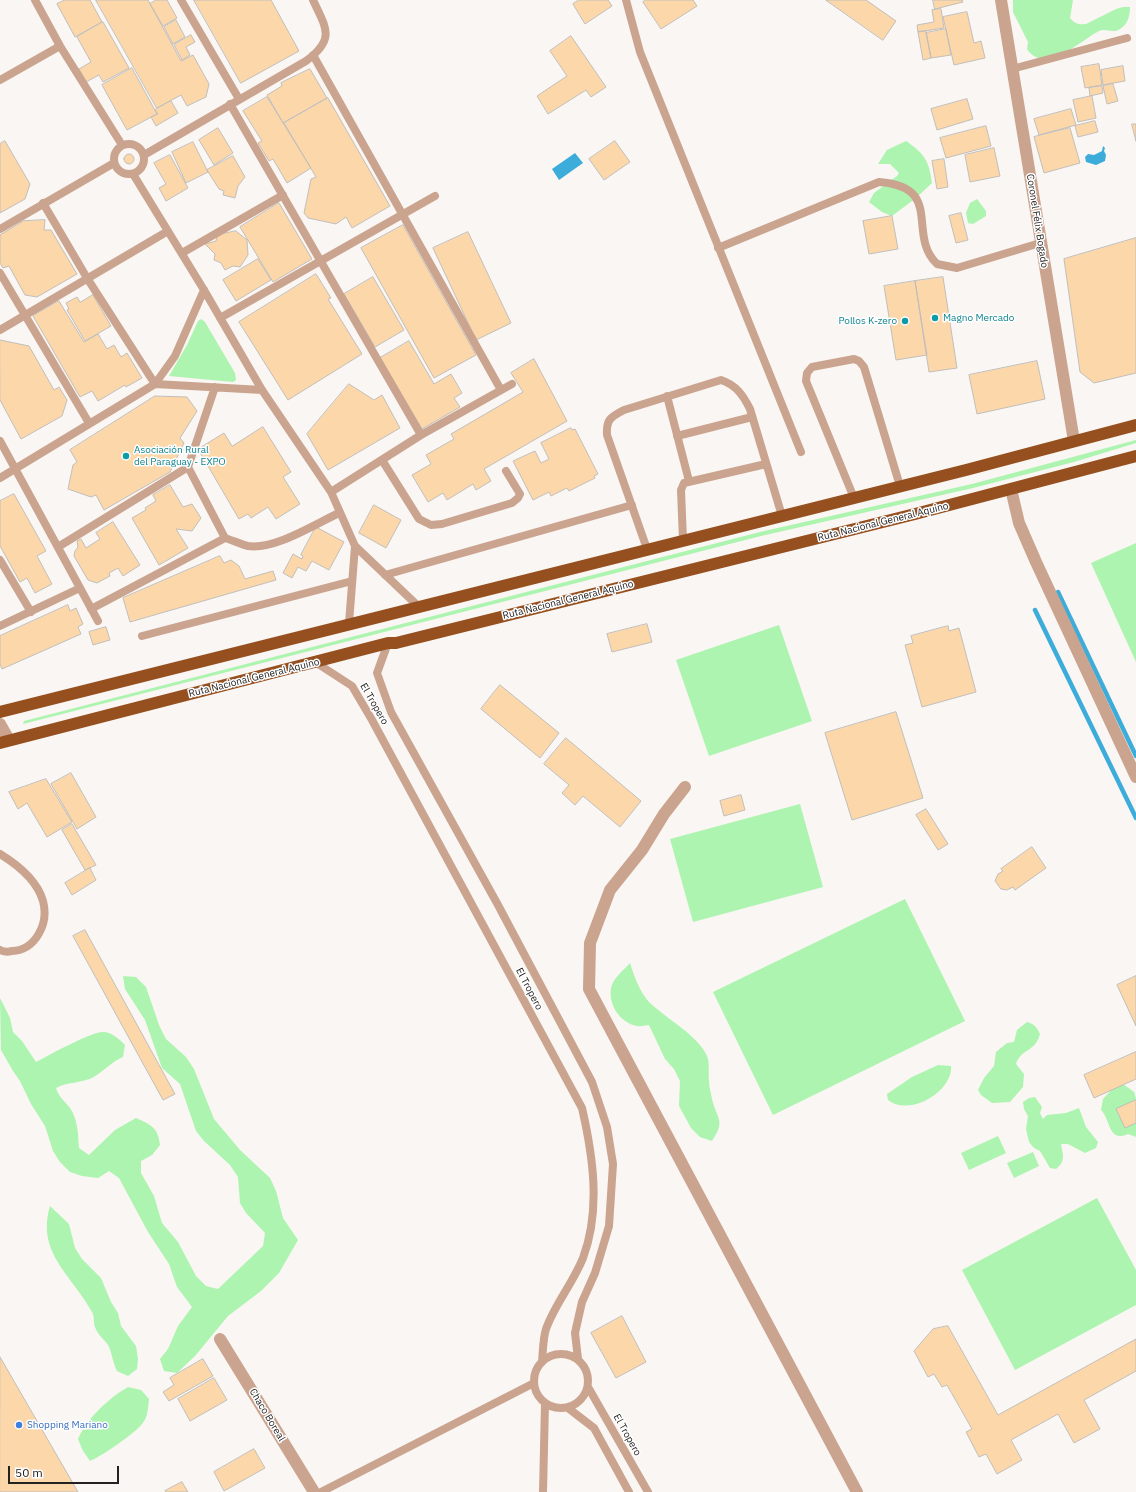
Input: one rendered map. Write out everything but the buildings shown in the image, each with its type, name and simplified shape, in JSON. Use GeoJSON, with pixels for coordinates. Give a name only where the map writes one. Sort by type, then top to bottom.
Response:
{"type":"FeatureCollection","features":[{"type":"Feature","properties":{"kind":"highway"},"geometry":{"type":"LineString","coordinates":[[0,712],[349,623],[854,498],[1136,425]]}},
{"type":"Feature","properties":{"kind":"highway","name":"Ruta Nacional General Aquino"},"geometry":{"type":"LineString","coordinates":[[5,741],[388,643],[403,641],[1011,489],[1136,456]]}},
{"type":"Feature","properties":{"kind":"street","name":"Coronel Félix Bogado"},"geometry":{"type":"LineString","coordinates":[[1001,0],[1040,243],[1074,441]]}},
{"type":"Feature","properties":{"kind":"street"},"geometry":{"type":"LineString","coordinates":[[1011,489],[1019,524],[1136,777]]}},
{"type":"Feature","properties":{"kind":"street"},"geometry":{"type":"LineString","coordinates":[[0,724],[5,741]]}},
{"type":"Feature","properties":{"kind":"street"},"geometry":{"type":"LineString","coordinates":[[685,787],[664,814],[642,850],[610,890],[590,943],[589,989],[857,1492]]}},
{"type":"Feature","properties":{"kind":"street","name":"Chaco Boreal"},"geometry":{"type":"LineString","coordinates":[[220,1339],[314,1492]]}},
{"type":"Feature","properties":{"kind":"lane"},"geometry":{"type":"LineString","coordinates":[[35,0],[60,46],[122,145]]}},
{"type":"Feature","properties":{"kind":"lane"},"geometry":{"type":"LineString","coordinates":[[181,0],[239,99]]}},
{"type":"Feature","properties":{"kind":"lane"},"geometry":{"type":"LineString","coordinates":[[144,155],[314,55],[325,40],[327,29],[313,0]]}},
{"type":"Feature","properties":{"kind":"lane"},"geometry":{"type":"LineString","coordinates":[[626,0],[640,52],[801,452]]}},
{"type":"Feature","properties":{"kind":"lane"},"geometry":{"type":"LineString","coordinates":[[1012,69],[1127,38]]}},
{"type":"Feature","properties":{"kind":"lane"},"geometry":{"type":"LineString","coordinates":[[0,80],[60,46]]}},
{"type":"Feature","properties":{"kind":"lane"},"geometry":{"type":"LineString","coordinates":[[314,55],[501,390]]}},
{"type":"Feature","properties":{"kind":"lane"},"geometry":{"type":"LineString","coordinates":[[230,104],[422,435]]}},
{"type":"Feature","properties":{"kind":"lane"},"geometry":{"type":"LineString","coordinates":[[131,143],[135,144],[142,150],[144,155],[141,169],[133,174],[124,173],[114,164],[116,151],[122,145],[131,143]]}},
{"type":"Feature","properties":{"kind":"lane"},"geometry":{"type":"LineString","coordinates":[[0,229],[114,164]]}},
{"type":"Feature","properties":{"kind":"lane"},"geometry":{"type":"LineString","coordinates":[[133,174],[182,253],[262,390],[331,492],[339,513],[355,546],[418,606]]}},
{"type":"Feature","properties":{"kind":"lane"},"geometry":{"type":"LineString","coordinates":[[718,248],[879,182],[894,183],[913,193],[920,204],[927,250],[937,264],[957,268],[1040,243]]}},
{"type":"Feature","properties":{"kind":"lane"},"geometry":{"type":"LineString","coordinates":[[182,253],[283,195]]}},
{"type":"Feature","properties":{"kind":"lane"},"geometry":{"type":"LineString","coordinates":[[220,318],[435,196]]}},
{"type":"Feature","properties":{"kind":"lane"},"geometry":{"type":"LineString","coordinates":[[43,204],[87,278],[155,384]]}},
{"type":"Feature","properties":{"kind":"lane"},"geometry":{"type":"LineString","coordinates":[[0,330],[168,231]]}},
{"type":"Feature","properties":{"kind":"lane"},"geometry":{"type":"LineString","coordinates":[[0,273],[89,423]]}},
{"type":"Feature","properties":{"kind":"lane"},"geometry":{"type":"LineString","coordinates":[[0,478],[155,384],[175,356],[204,290]]}},
{"type":"Feature","properties":{"kind":"lane"},"geometry":{"type":"LineString","coordinates":[[854,498],[806,381],[807,373],[812,367],[854,359],[860,361],[864,367],[900,486]]}},
{"type":"Feature","properties":{"kind":"lane"},"geometry":{"type":"LineString","coordinates":[[648,549],[607,435],[607,424],[612,416],[624,410],[721,380],[735,387],[745,398],[782,516]]}},
{"type":"Feature","properties":{"kind":"lane"},"geometry":{"type":"LineString","coordinates":[[155,384],[262,390]]}},
{"type":"Feature","properties":{"kind":"lane"},"geometry":{"type":"LineString","coordinates":[[331,492],[422,435],[512,384]]}},
{"type":"Feature","properties":{"kind":"lane"},"geometry":{"type":"LineString","coordinates":[[58,547],[188,467],[215,387]]}},
{"type":"Feature","properties":{"kind":"lane"},"geometry":{"type":"LineString","coordinates":[[667,396],[689,480]]}},
{"type":"Feature","properties":{"kind":"lane"},"geometry":{"type":"LineString","coordinates":[[677,436],[752,417]]}},
{"type":"Feature","properties":{"kind":"lane"},"geometry":{"type":"LineString","coordinates":[[0,441],[98,621]]}},
{"type":"Feature","properties":{"kind":"lane"},"geometry":{"type":"LineString","coordinates":[[382,460],[419,519],[431,525],[442,524],[512,503],[520,494],[506,471]]}},
{"type":"Feature","properties":{"kind":"lane"},"geometry":{"type":"LineString","coordinates":[[683,540],[681,490],[684,483],[689,480],[766,464]]}},
{"type":"Feature","properties":{"kind":"lane"},"geometry":{"type":"LineString","coordinates":[[188,467],[224,538],[249,546],[267,546],[339,513]]}},
{"type":"Feature","properties":{"kind":"lane"},"geometry":{"type":"LineString","coordinates":[[385,575],[632,505]]}},
{"type":"Feature","properties":{"kind":"lane"},"geometry":{"type":"LineString","coordinates":[[91,609],[224,538]]}},
{"type":"Feature","properties":{"kind":"lane"},"geometry":{"type":"LineString","coordinates":[[349,623],[355,546]]}},
{"type":"Feature","properties":{"kind":"lane"},"geometry":{"type":"LineString","coordinates":[[0,560],[31,612]]}},
{"type":"Feature","properties":{"kind":"lane"},"geometry":{"type":"LineString","coordinates":[[142,636],[352,581]]}},
{"type":"Feature","properties":{"kind":"lane"},"geometry":{"type":"LineString","coordinates":[[0,626],[80,588]]}},
{"type":"Feature","properties":{"kind":"lane","name":"El Tropero"},"geometry":{"type":"LineString","coordinates":[[388,643],[376,673],[391,712],[498,905],[592,1082],[607,1127],[613,1164],[609,1226],[595,1273],[582,1302],[575,1333],[578,1359]]}},
{"type":"Feature","properties":{"kind":"lane","name":"El Tropero"},"geometry":{"type":"LineString","coordinates":[[315,662],[352,686],[372,720],[582,1108],[590,1141],[593,1177],[593,1208],[589,1237],[575,1275],[546,1329],[542,1362]]}},
{"type":"Feature","properties":{"kind":"lane"},"geometry":{"type":"LineString","coordinates":[[0,854],[20,869],[35,883],[43,901],[44,924],[34,942],[19,951],[3,952],[0,950]]}},
{"type":"Feature","properties":{"kind":"lane"},"geometry":{"type":"LineString","coordinates":[[555,1354],[563,1354],[578,1359],[587,1372],[588,1387],[581,1401],[568,1408],[560,1409],[545,1404],[539,1398],[534,1383],[537,1368],[542,1362],[555,1354]]}},
{"type":"Feature","properties":{"kind":"lane"},"geometry":{"type":"LineString","coordinates":[[321,1492],[534,1383]]}},
{"type":"Feature","properties":{"kind":"lane","name":"El Tropero"},"geometry":{"type":"LineString","coordinates":[[588,1387],[648,1492]]}},
{"type":"Feature","properties":{"kind":"lane"},"geometry":{"type":"LineString","coordinates":[[543,1492],[545,1404]]}},
{"type":"Feature","properties":{"kind":"lane"},"geometry":{"type":"LineString","coordinates":[[568,1408],[594,1428],[629,1492]]}},
{"type":"Feature","properties":{"kind":"green space"},"geometry":{"type":"Polygon","coordinates":[[[1013,0],[1073,0],[1070,18],[1077,24],[1086,24],[1123,7],[1130,7],[1130,10],[1127,22],[1120,29],[1115,31],[1099,31],[1063,54],[1053,58],[1043,59],[1035,56],[1027,49],[1028,42],[1013,12],[1013,0]]]}},
{"type":"Feature","properties":{"kind":"green space"},"geometry":{"type":"Polygon","coordinates":[[[906,141],[922,154],[927,163],[932,183],[916,198],[892,216],[882,212],[869,202],[874,193],[899,173],[890,164],[878,164],[887,150],[906,141]]]}},
{"type":"Feature","properties":{"kind":"green space"},"geometry":{"type":"Polygon","coordinates":[[[977,199],[986,211],[986,216],[973,224],[968,223],[966,213],[970,203],[977,199]]]}},
{"type":"Feature","properties":{"kind":"green space"},"geometry":{"type":"Polygon","coordinates":[[[201,319],[205,322],[235,373],[236,380],[233,382],[169,376],[187,345],[198,321],[201,319]]]}},
{"type":"Feature","properties":{"kind":"green space"},"geometry":{"type":"Polygon","coordinates":[[[1136,440],[1136,443],[1074,462],[973,488],[761,536],[23,724],[24,721],[760,532],[972,484],[1136,440]]]}},
{"type":"Feature","properties":{"kind":"green space"},"geometry":{"type":"Polygon","coordinates":[[[1136,543],[1136,662],[1091,563],[1136,543]]]}},
{"type":"Feature","properties":{"kind":"green space"},"geometry":{"type":"Polygon","coordinates":[[[779,625],[812,721],[709,756],[676,660],[779,625]]]}},
{"type":"Feature","properties":{"kind":"green space"},"geometry":{"type":"Polygon","coordinates":[[[800,804],[823,887],[693,922],[670,839],[800,804]]]}},
{"type":"Feature","properties":{"kind":"green space"},"geometry":{"type":"Polygon","coordinates":[[[905,899],[965,1021],[773,1115],[713,992],[905,899]]]}},
{"type":"Feature","properties":{"kind":"green space"},"geometry":{"type":"Polygon","coordinates":[[[630,963],[640,989],[649,1002],[697,1041],[707,1056],[712,1099],[719,1120],[719,1129],[712,1141],[700,1137],[691,1128],[679,1106],[680,1081],[674,1069],[665,1059],[649,1025],[638,1026],[625,1021],[616,1012],[613,1006],[611,1000],[612,984],[630,963]]]}},
{"type":"Feature","properties":{"kind":"green space"},"geometry":{"type":"Polygon","coordinates":[[[123,976],[136,977],[146,987],[159,1025],[166,1039],[186,1057],[194,1069],[214,1119],[240,1150],[270,1178],[276,1191],[283,1218],[298,1240],[279,1273],[261,1291],[228,1316],[195,1356],[177,1373],[164,1371],[160,1359],[168,1349],[178,1326],[192,1307],[177,1287],[169,1264],[148,1232],[119,1178],[109,1171],[98,1178],[82,1176],[70,1172],[60,1162],[53,1151],[45,1126],[1,1050],[0,998],[10,1018],[13,1032],[22,1041],[36,1062],[70,1044],[99,1032],[113,1035],[125,1045],[123,1057],[96,1076],[88,1080],[56,1088],[57,1092],[70,1108],[75,1117],[79,1148],[89,1155],[115,1130],[136,1118],[150,1125],[156,1131],[160,1145],[152,1155],[141,1161],[141,1173],[154,1196],[162,1223],[178,1242],[196,1276],[206,1286],[218,1289],[263,1246],[265,1233],[246,1213],[240,1203],[238,1177],[230,1165],[204,1141],[196,1131],[180,1084],[162,1068],[145,1020],[125,989],[123,976]]]}},
{"type":"Feature","properties":{"kind":"green space"},"geometry":{"type":"Polygon","coordinates":[[[1027,1022],[1035,1026],[1040,1034],[1038,1040],[1032,1048],[1021,1055],[1016,1064],[1024,1074],[1023,1087],[1010,1102],[992,1103],[981,1095],[978,1090],[984,1078],[994,1066],[996,1052],[1007,1043],[1014,1042],[1017,1030],[1027,1022]]]}},
{"type":"Feature","properties":{"kind":"green space"},"geometry":{"type":"Polygon","coordinates":[[[938,1065],[951,1066],[950,1076],[945,1085],[937,1093],[918,1104],[907,1106],[888,1100],[887,1094],[912,1077],[938,1065]]]}},
{"type":"Feature","properties":{"kind":"green space"},"geometry":{"type":"Polygon","coordinates":[[[1123,1084],[1134,1092],[1136,1098],[1133,1103],[1136,1121],[1136,1137],[1128,1134],[1122,1136],[1113,1133],[1101,1110],[1103,1099],[1116,1085],[1123,1084]]]}},
{"type":"Feature","properties":{"kind":"green space"},"geometry":{"type":"Polygon","coordinates":[[[1035,1097],[1042,1107],[1040,1113],[1043,1119],[1047,1115],[1066,1113],[1079,1108],[1086,1127],[1098,1142],[1096,1148],[1085,1153],[1068,1144],[1061,1144],[1063,1160],[1056,1169],[1050,1168],[1040,1151],[1034,1148],[1029,1142],[1026,1129],[1028,1116],[1024,1109],[1023,1102],[1029,1098],[1035,1097]]]}},
{"type":"Feature","properties":{"kind":"green space"},"geometry":{"type":"Polygon","coordinates":[[[998,1136],[1006,1153],[969,1170],[961,1153],[998,1136]]]}},
{"type":"Feature","properties":{"kind":"green space"},"geometry":{"type":"Polygon","coordinates":[[[1033,1152],[1039,1166],[1014,1178],[1007,1163],[1033,1152]]]}},
{"type":"Feature","properties":{"kind":"green space"},"geometry":{"type":"Polygon","coordinates":[[[1097,1198],[1136,1270],[1136,1305],[1015,1370],[962,1270],[1097,1198]]]}},
{"type":"Feature","properties":{"kind":"green space"},"geometry":{"type":"Polygon","coordinates":[[[50,1206],[69,1224],[75,1248],[82,1259],[101,1278],[111,1302],[118,1313],[121,1326],[136,1346],[138,1359],[137,1369],[128,1376],[117,1371],[109,1347],[95,1327],[92,1312],[58,1263],[52,1250],[48,1237],[47,1223],[50,1206]]]}},
{"type":"Feature","properties":{"kind":"green space"},"geometry":{"type":"Polygon","coordinates":[[[128,1387],[141,1390],[149,1399],[147,1412],[142,1424],[125,1439],[102,1455],[90,1461],[83,1451],[78,1439],[82,1431],[99,1409],[128,1387]]]}},
{"type":"Feature","properties":{"kind":"water"},"geometry":{"type":"Polygon","coordinates":[[[1103,146],[1105,148],[1104,151],[1106,155],[1105,161],[1096,165],[1086,162],[1085,157],[1088,154],[1094,155],[1102,151],[1103,146]]]}},
{"type":"Feature","properties":{"kind":"water"},"geometry":{"type":"Polygon","coordinates":[[[575,153],[583,163],[559,180],[552,169],[575,153]]]}},
{"type":"Feature","properties":{"kind":"waterway"},"geometry":{"type":"LineString","coordinates":[[1058,592],[1136,756]]}},
{"type":"Feature","properties":{"kind":"waterway"},"geometry":{"type":"LineString","coordinates":[[1035,610],[1136,818]]}},
{"type":"Feature","properties":{"kind":"place","name":"Magno Mercado"},"geometry":{"type":"Point","coordinates":[935,318]}},
{"type":"Feature","properties":{"kind":"place","name":"Pollos K-zero"},"geometry":{"type":"Point","coordinates":[905,321]}},
{"type":"Feature","properties":{"kind":"place","name":"Asociación Rural del Paraguay - EXPO"},"geometry":{"type":"Point","coordinates":[126,456]}},
{"type":"Feature","properties":{"kind":"place","name":"Shopping Mariano"},"geometry":{"type":"Point","coordinates":[19,1425]}}]}
